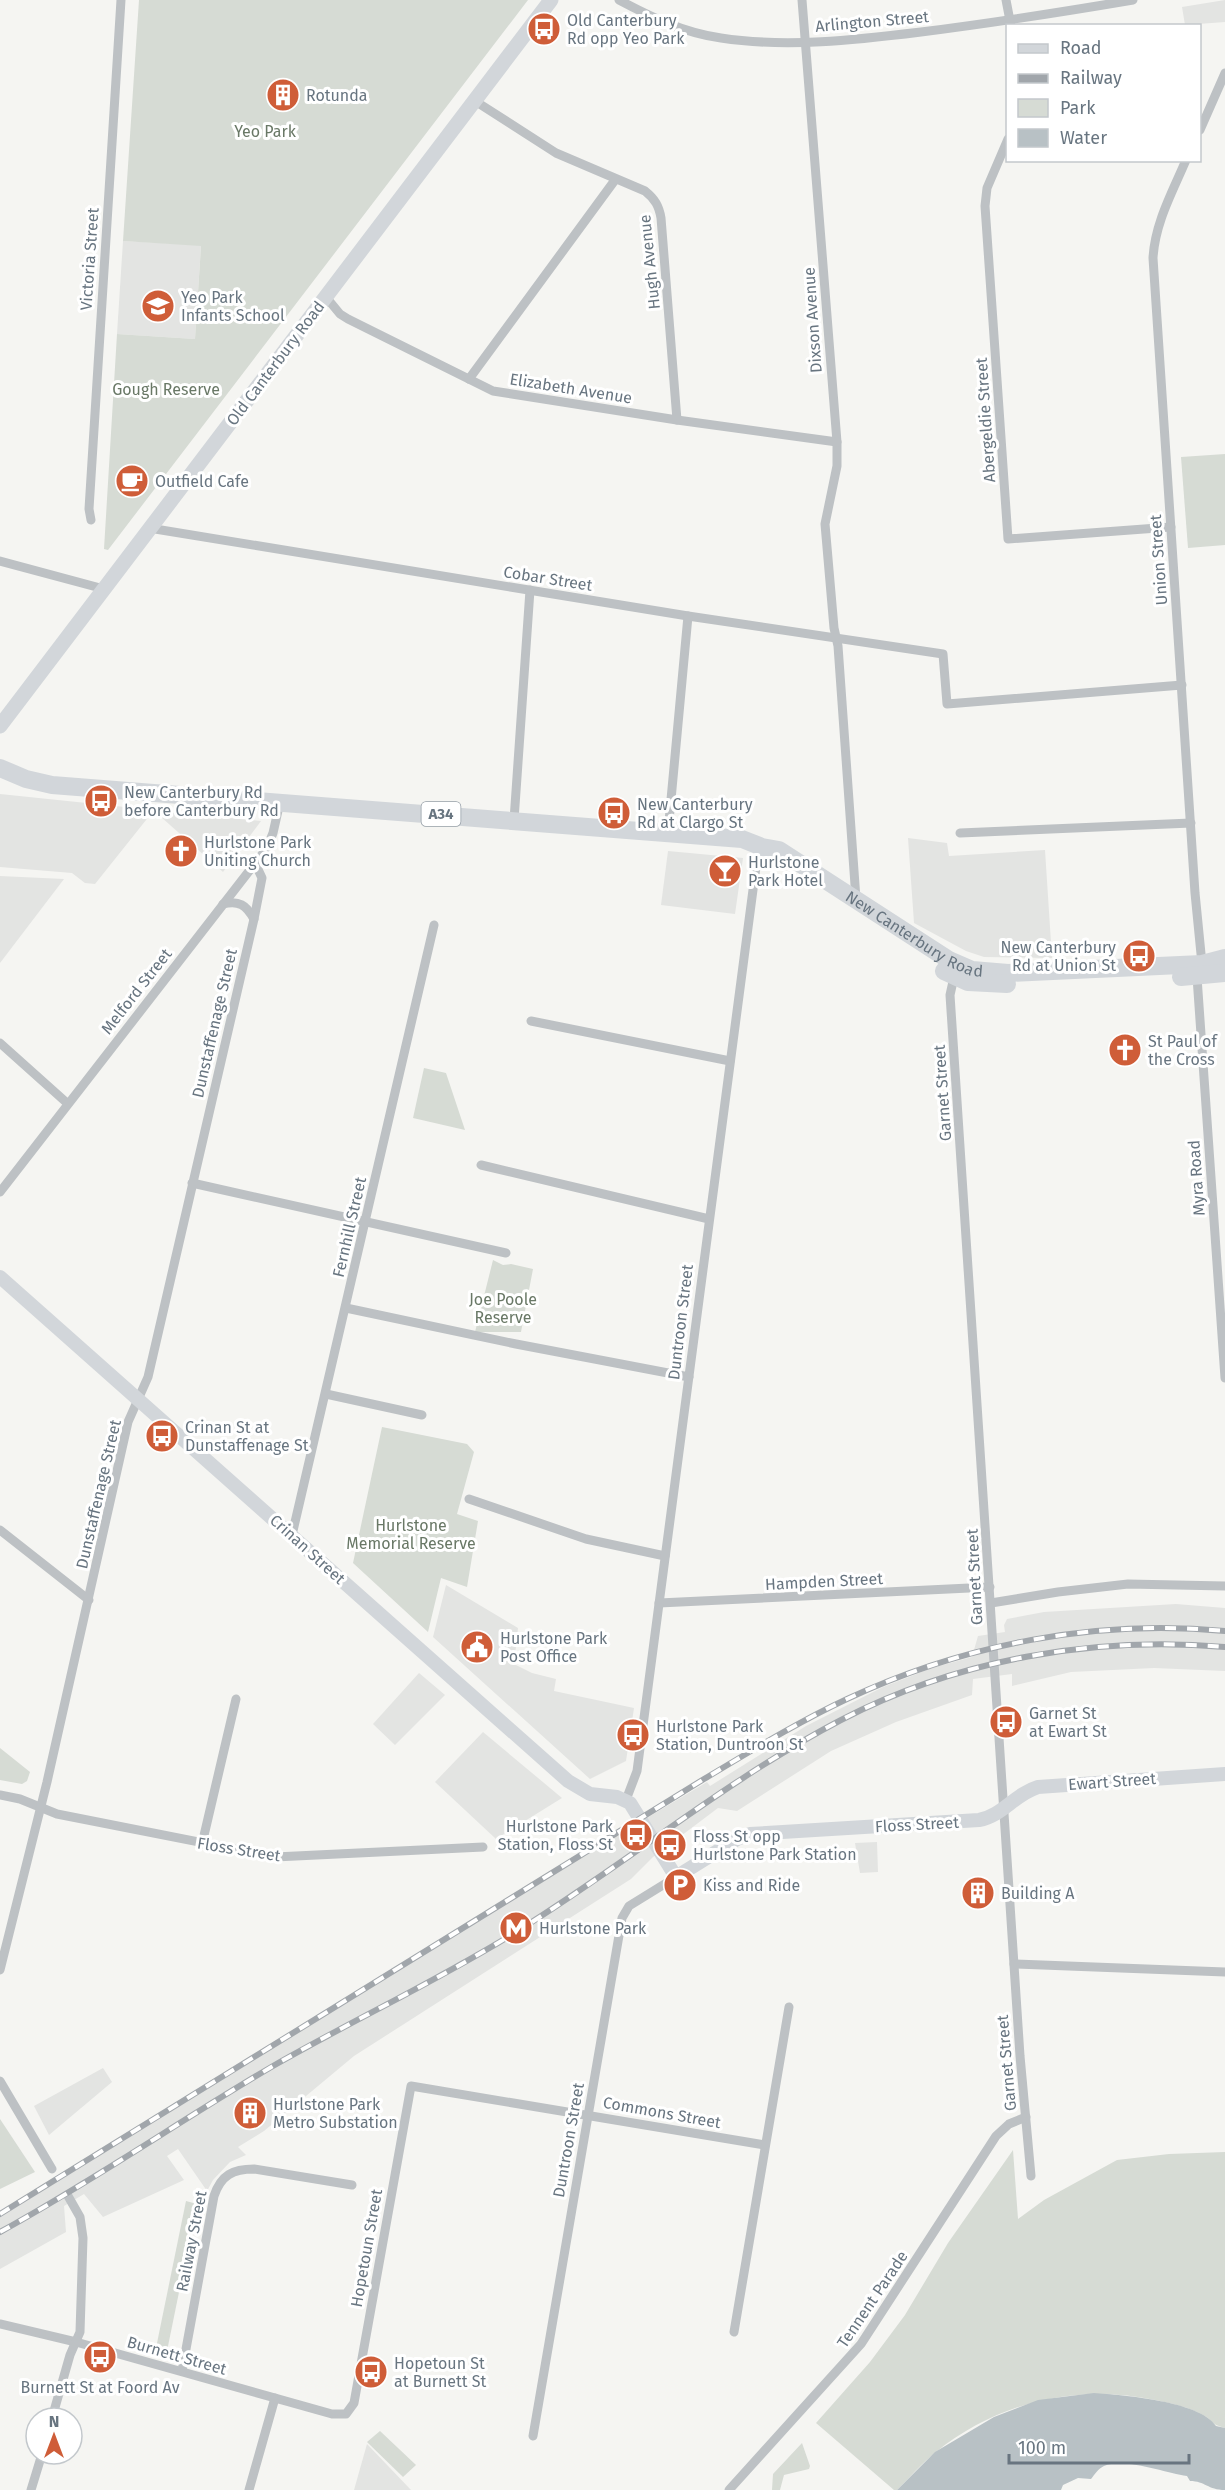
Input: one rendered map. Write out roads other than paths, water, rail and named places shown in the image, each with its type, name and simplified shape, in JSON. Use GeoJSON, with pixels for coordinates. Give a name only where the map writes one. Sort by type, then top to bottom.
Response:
{"type":"FeatureCollection","features":[{"type":"Feature","properties":{"kind":"highway","name":"New Canterbury Road"},"geometry":{"type":"LineString","coordinates":[[0,768],[26,779],[52,784],[733,838],[748,841],[762,848],[779,850],[949,960],[972,970],[1008,973],[1199,970],[1225,973]]}},
{"type":"Feature","properties":{"kind":"highway","name":"New Canterbury Road"},"geometry":{"type":"LineString","coordinates":[[762,848],[773,861],[954,977],[983,984],[1199,970],[1225,958]]}},
{"type":"Feature","properties":{"kind":"main road","name":"Old Canterbury Road"},"geometry":{"type":"LineString","coordinates":[[0,726],[551,0]]}},
{"type":"Feature","properties":{"kind":"street","name":"Victoria Street"},"geometry":{"type":"LineString","coordinates":[[91,520],[88,509],[121,0]]}},
{"type":"Feature","properties":{"kind":"street","name":"Arlington Street"},"geometry":{"type":"LineString","coordinates":[[619,0],[679,28],[721,38],[806,42],[863,39],[1011,23],[1133,0]]}},
{"type":"Feature","properties":{"kind":"street","name":"Dixson Avenue"},"geometry":{"type":"LineString","coordinates":[[802,0],[837,442],[837,466],[825,524],[856,900]]}},
{"type":"Feature","properties":{"kind":"street"},"geometry":{"type":"LineString","coordinates":[[1006,0],[1011,23]]}},
{"type":"Feature","properties":{"kind":"street"},"geometry":{"type":"LineString","coordinates":[[1201,128],[1225,73]]}},
{"type":"Feature","properties":{"kind":"street","name":"Hugh Avenue"},"geometry":{"type":"LineString","coordinates":[[475,101],[516,130],[556,153],[645,191],[659,207],[678,420]]}},
{"type":"Feature","properties":{"kind":"street","name":"Abergeldie Street"},"geometry":{"type":"LineString","coordinates":[[1006,144],[987,188],[985,206],[1008,539],[1171,527]]}},
{"type":"Feature","properties":{"kind":"street","name":"Union Street"},"geometry":{"type":"LineString","coordinates":[[1185,162],[1159,221],[1154,249],[1199,970]]}},
{"type":"Feature","properties":{"kind":"street"},"geometry":{"type":"LineString","coordinates":[[469,379],[615,180]]}},
{"type":"Feature","properties":{"kind":"street","name":"Elizabeth Avenue"},"geometry":{"type":"LineString","coordinates":[[326,297],[340,314],[348,319],[493,391],[837,442]]}},
{"type":"Feature","properties":{"kind":"street","name":"Cobar Street"},"geometry":{"type":"LineString","coordinates":[[149,528],[688,616],[943,654],[947,704],[1182,685]]}},
{"type":"Feature","properties":{"kind":"street"},"geometry":{"type":"LineString","coordinates":[[0,561],[104,589]]}},
{"type":"Feature","properties":{"kind":"street"},"geometry":{"type":"LineString","coordinates":[[514,820],[530,590]]}},
{"type":"Feature","properties":{"kind":"street"},"geometry":{"type":"LineString","coordinates":[[668,832],[688,616]]}},
{"type":"Feature","properties":{"kind":"street","name":"Melford Street"},"geometry":{"type":"LineString","coordinates":[[0,1192],[271,841],[280,802]]}},
{"type":"Feature","properties":{"kind":"street"},"geometry":{"type":"LineString","coordinates":[[960,833],[1191,823]]}},
{"type":"Feature","properties":{"kind":"street","name":"Duntroon Street"},"geometry":{"type":"LineString","coordinates":[[630,1804],[638,1771],[756,867],[762,848]]}},
{"type":"Feature","properties":{"kind":"street","name":"Dunstaffenage Street"},"geometry":{"type":"LineString","coordinates":[[0,1967],[89,1600],[128,1422],[148,1377],[254,919],[262,878],[255,863]]}},
{"type":"Feature","properties":{"kind":"street"},"geometry":{"type":"LineString","coordinates":[[247,873],[260,887]]}},
{"type":"Feature","properties":{"kind":"street"},"geometry":{"type":"LineString","coordinates":[[222,904],[232,901],[242,903],[248,907],[254,919]]}},
{"type":"Feature","properties":{"kind":"street","name":"Fernhill Street"},"geometry":{"type":"LineString","coordinates":[[292,1535],[434,926]]}},
{"type":"Feature","properties":{"kind":"street","name":"Myra Road"},"geometry":{"type":"LineString","coordinates":[[1199,970],[1225,1378]]}},
{"type":"Feature","properties":{"kind":"street","name":"Garnet Street"},"geometry":{"type":"LineString","coordinates":[[954,977],[950,995],[1014,1964],[1031,2176]]}},
{"type":"Feature","properties":{"kind":"street"},"geometry":{"type":"LineString","coordinates":[[531,1021],[730,1061]]}},
{"type":"Feature","properties":{"kind":"street"},"geometry":{"type":"LineString","coordinates":[[0,1043],[68,1103]]}},
{"type":"Feature","properties":{"kind":"street"},"geometry":{"type":"LineString","coordinates":[[481,1166],[709,1219]]}},
{"type":"Feature","properties":{"kind":"street"},"geometry":{"type":"LineString","coordinates":[[192,1183],[506,1253]]}},
{"type":"Feature","properties":{"kind":"street","name":"Crinan Street"},"geometry":{"type":"LineString","coordinates":[[0,1276],[576,1788],[590,1794],[617,1797],[630,1804]]}},
{"type":"Feature","properties":{"kind":"street"},"geometry":{"type":"LineString","coordinates":[[346,1308],[689,1377]]}},
{"type":"Feature","properties":{"kind":"street"},"geometry":{"type":"LineString","coordinates":[[326,1394],[422,1415]]}},
{"type":"Feature","properties":{"kind":"street"},"geometry":{"type":"LineString","coordinates":[[469,1499],[586,1539],[665,1556]]}},
{"type":"Feature","properties":{"kind":"street"},"geometry":{"type":"LineString","coordinates":[[0,1530],[89,1600]]}},
{"type":"Feature","properties":{"kind":"street"},"geometry":{"type":"LineString","coordinates":[[991,1603],[1078,1589],[1128,1584],[1225,1586]]}},
{"type":"Feature","properties":{"kind":"street","name":"Hampden Street"},"geometry":{"type":"LineString","coordinates":[[659,1603],[990,1587]]}},
{"type":"Feature","properties":{"kind":"street"},"geometry":{"type":"LineString","coordinates":[[202,1844],[236,1699]]}},
{"type":"Feature","properties":{"kind":"street","name":"Ewart Street"},"geometry":{"type":"LineString","coordinates":[[1005,1806],[1012,1799],[1038,1787],[1225,1774]]}},
{"type":"Feature","properties":{"kind":"street","name":"Floss Street"},"geometry":{"type":"LineString","coordinates":[[0,1795],[20,1799],[57,1814],[275,1857],[483,1847]]}},
{"type":"Feature","properties":{"kind":"street"},"geometry":{"type":"LineString","coordinates":[[630,1804],[676,1877]]}},
{"type":"Feature","properties":{"kind":"street","name":"Floss Street"},"geometry":{"type":"LineString","coordinates":[[676,1877],[737,1839],[750,1834],[979,1820],[991,1816],[1005,1806]]}},
{"type":"Feature","properties":{"kind":"street","name":"Duntroon Street"},"geometry":{"type":"LineString","coordinates":[[533,2436],[624,1913],[629,1906],[676,1877]]}},
{"type":"Feature","properties":{"kind":"street"},"geometry":{"type":"LineString","coordinates":[[1014,1964],[1225,1972]]}},
{"type":"Feature","properties":{"kind":"street"},"geometry":{"type":"LineString","coordinates":[[734,2332],[789,2007]]}},
{"type":"Feature","properties":{"kind":"street"},"geometry":{"type":"LineString","coordinates":[[0,2081],[52,2169]]}},
{"type":"Feature","properties":{"kind":"street","name":"Commons Street"},"geometry":{"type":"LineString","coordinates":[[411,2086],[765,2145]]}},
{"type":"Feature","properties":{"kind":"street","name":"Hopetoun Street"},"geometry":{"type":"LineString","coordinates":[[346,2414],[354,2403],[411,2086]]}},
{"type":"Feature","properties":{"kind":"street","name":"Tennent Parade"},"geometry":{"type":"LineString","coordinates":[[729,2490],[852,2356],[996,2136],[1009,2124],[1026,2117]]}},
{"type":"Feature","properties":{"kind":"street","name":"Railway Street"},"geometry":{"type":"LineString","coordinates":[[182,2371],[218,2184],[228,2174],[240,2169],[254,2169],[352,2185]]}},
{"type":"Feature","properties":{"kind":"street"},"geometry":{"type":"LineString","coordinates":[[56,2406],[80,2332],[83,2238],[80,2217],[68,2196]]}},
{"type":"Feature","properties":{"kind":"street","name":"Burnett Street"},"geometry":{"type":"LineString","coordinates":[[0,2324],[76,2342],[332,2414],[346,2414]]}},
{"type":"Feature","properties":{"kind":"street"},"geometry":{"type":"LineString","coordinates":[[249,2490],[275,2398]]}},
{"type":"Feature","properties":{"kind":"street"},"geometry":{"type":"LineString","coordinates":[[31,2490],[38,2466]]}},
{"type":"Feature","properties":{"kind":"water"},"geometry":{"type":"Polygon","coordinates":[[[1094,2393],[1178,2405],[1207,2417],[1216,2426],[1225,2428],[1225,2490],[1190,2481],[1187,2476],[1122,2463],[1104,2466],[1091,2479],[1078,2478],[1063,2485],[1061,2490],[897,2490],[935,2452],[994,2417],[1038,2400],[1094,2393]]]}},
{"type":"Feature","properties":{"kind":"railway"},"geometry":{"type":"LineString","coordinates":[[0,2214],[704,1779],[793,1727],[847,1699],[937,1663],[1032,1640],[1128,1629],[1177,1628],[1225,1631]]}},
{"type":"Feature","properties":{"kind":"railway"},"geometry":{"type":"LineString","coordinates":[[0,2232],[273,2066],[516,1932],[757,1769],[841,1720],[932,1681],[979,1667],[1028,1657],[1077,1649],[1126,1645],[1176,1644],[1225,1647]]}},
{"type":"Feature","properties":{"kind":"place","name":"Old Canterbury Rd opp Yeo Park"},"geometry":{"type":"Point","coordinates":[544,29]}},
{"type":"Feature","properties":{"kind":"place","name":"Rotunda"},"geometry":{"type":"Point","coordinates":[283,95]}},
{"type":"Feature","properties":{"kind":"place","name":"Yeo Park Infants School"},"geometry":{"type":"Point","coordinates":[158,306]}},
{"type":"Feature","properties":{"kind":"place","name":"Outfield Cafe"},"geometry":{"type":"Point","coordinates":[132,481]}},
{"type":"Feature","properties":{"kind":"place","name":"New Canterbury Rd before Canterbury Rd"},"geometry":{"type":"Point","coordinates":[101,801]}},
{"type":"Feature","properties":{"kind":"place","name":"New Canterbury Rd at Clargo St"},"geometry":{"type":"Point","coordinates":[614,813]}},
{"type":"Feature","properties":{"kind":"place","name":"Hurlstone Park Uniting Church"},"geometry":{"type":"Point","coordinates":[181,851]}},
{"type":"Feature","properties":{"kind":"place","name":"Hurlstone Park Hotel"},"geometry":{"type":"Point","coordinates":[725,871]}},
{"type":"Feature","properties":{"kind":"place","name":"New Canterbury Rd at Union St"},"geometry":{"type":"Point","coordinates":[1139,956]}},
{"type":"Feature","properties":{"kind":"place","name":"St Paul of the Cross"},"geometry":{"type":"Point","coordinates":[1125,1050]}},
{"type":"Feature","properties":{"kind":"place","name":"Crinan St at Dunstaffenage St"},"geometry":{"type":"Point","coordinates":[162,1436]}},
{"type":"Feature","properties":{"kind":"place","name":"Hurlstone Park Post Office"},"geometry":{"type":"Point","coordinates":[477,1647]}},
{"type":"Feature","properties":{"kind":"place","name":"Garnet St at Ewart St"},"geometry":{"type":"Point","coordinates":[1006,1722]}},
{"type":"Feature","properties":{"kind":"place","name":"Hurlstone Park Station, Duntroon St"},"geometry":{"type":"Point","coordinates":[633,1735]}},
{"type":"Feature","properties":{"kind":"place","name":"Hurlstone Park Station, Floss St"},"geometry":{"type":"Point","coordinates":[636,1835]}},
{"type":"Feature","properties":{"kind":"place","name":"Floss St opp Hurlstone Park Station"},"geometry":{"type":"Point","coordinates":[670,1845]}},
{"type":"Feature","properties":{"kind":"place","name":"Kiss and Ride"},"geometry":{"type":"Point","coordinates":[680,1885]}},
{"type":"Feature","properties":{"kind":"place","name":"Building A"},"geometry":{"type":"Point","coordinates":[978,1893]}},
{"type":"Feature","properties":{"kind":"place","name":"Hurlstone Park"},"geometry":{"type":"Point","coordinates":[516,1928]}},
{"type":"Feature","properties":{"kind":"place","name":"Hurlstone Park Metro Substation"},"geometry":{"type":"Point","coordinates":[250,2113]}},
{"type":"Feature","properties":{"kind":"place","name":"Burnett St at Foord Av"},"geometry":{"type":"Point","coordinates":[100,2357]}},
{"type":"Feature","properties":{"kind":"place","name":"Hopetoun St at Burnett St"},"geometry":{"type":"Point","coordinates":[371,2372]}},
{"type":"Feature","properties":{"kind":"park label","name":"Yeo Park"},"geometry":{"type":"Point","coordinates":[265,131]}},
{"type":"Feature","properties":{"kind":"park label","name":"Gough Reserve"},"geometry":{"type":"Point","coordinates":[166,389]}},
{"type":"Feature","properties":{"kind":"park label","name":"Joe Poole Reserve"},"geometry":{"type":"Point","coordinates":[503,1308]}},
{"type":"Feature","properties":{"kind":"park label","name":"Hurlstone Memorial Reserve"},"geometry":{"type":"Point","coordinates":[411,1534]}}]}
